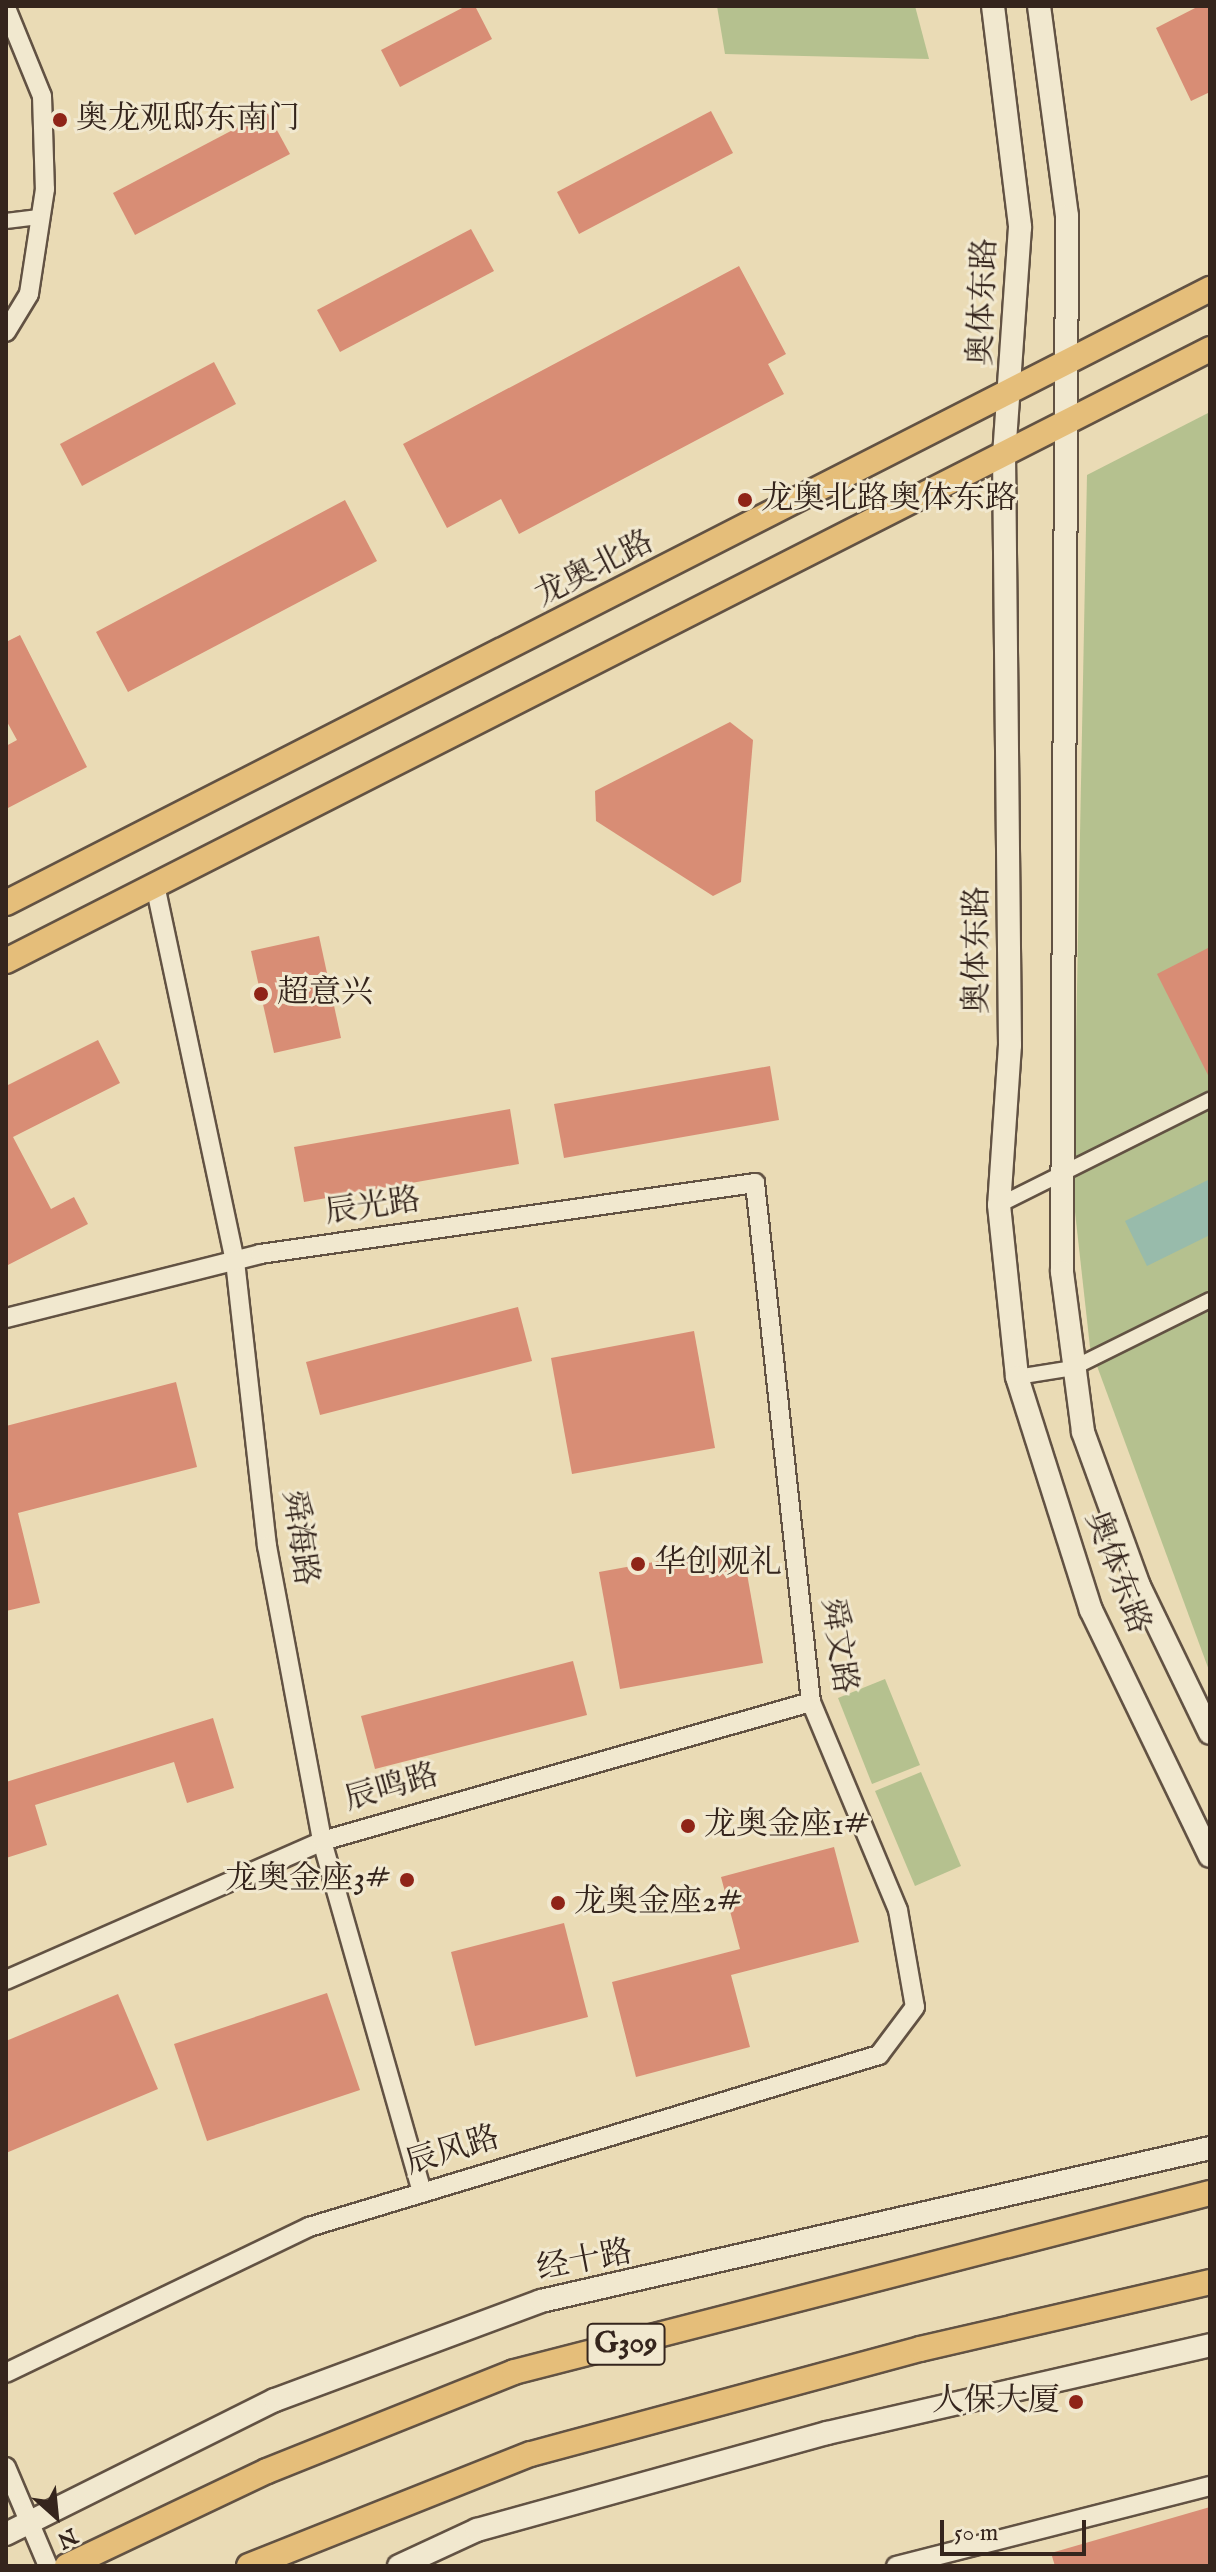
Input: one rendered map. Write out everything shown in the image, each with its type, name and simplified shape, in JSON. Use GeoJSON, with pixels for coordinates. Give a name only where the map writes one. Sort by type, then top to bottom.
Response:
{"type":"FeatureCollection","features":[{"type":"Feature","properties":{"kind":"main road","name":"奥体东路"},"geometry":{"type":"LineString","coordinates":[[993,6],[1020,227],[1014,385],[1004,453],[1011,1000],[999,1205],[1017,1377],[1091,1610],[1210,1856]]}},
{"type":"Feature","properties":{"kind":"main road"},"geometry":{"type":"LineString","coordinates":[[1039,6],[1067,216],[1068,363],[1062,425],[1066,768],[1057,1176],[1073,1368],[1083,1432],[1139,1586],[1210,1733]]}},
{"type":"Feature","properties":{"kind":"main road","name":"龙奥北路"},"geometry":{"type":"LineString","coordinates":[[6,903],[637,586],[1014,385],[1068,363],[1210,289]]}},
{"type":"Feature","properties":{"kind":"main road"},"geometry":{"type":"LineString","coordinates":[[6,961],[1210,349]]}},
{"type":"Feature","properties":{"kind":"main road","name":"经十路"},"geometry":{"type":"LineString","coordinates":[[6,2534],[28,2520],[275,2400],[541,2301],[1210,2148]]}},
{"type":"Feature","properties":{"kind":"main road","name":"G309"},"geometry":{"type":"LineString","coordinates":[[67,2566],[267,2471],[514,2372],[1210,2193]]}},
{"type":"Feature","properties":{"kind":"main road","name":"G309"},"geometry":{"type":"LineString","coordinates":[[249,2566],[531,2454],[920,2349],[1210,2282]]}},
{"type":"Feature","properties":{"kind":"main road"},"geometry":{"type":"LineString","coordinates":[[399,2566],[477,2530],[827,2433],[1210,2345]]}},
{"type":"Feature","properties":{"kind":"street"},"geometry":{"type":"LineString","coordinates":[[6,8],[42,96],[41,217],[29,294],[6,332]]}},
{"type":"Feature","properties":{"kind":"street"},"geometry":{"type":"LineString","coordinates":[[6,221],[41,217]]}},
{"type":"Feature","properties":{"kind":"street","name":"舜海路"},"geometry":{"type":"LineString","coordinates":[[155,885],[235,1261],[267,1546],[322,1841],[422,2192]]}},
{"type":"Feature","properties":{"kind":"street"},"geometry":{"type":"LineString","coordinates":[[999,1205],[1210,1100]]}},
{"type":"Feature","properties":{"kind":"street","name":"辰光路"},"geometry":{"type":"LineString","coordinates":[[6,1318],[235,1261],[755,1183]]}},
{"type":"Feature","properties":{"kind":"street","name":"舜文路"},"geometry":{"type":"LineString","coordinates":[[755,1183],[811,1702],[898,1910],[915,2007]]}},
{"type":"Feature","properties":{"kind":"street"},"geometry":{"type":"LineString","coordinates":[[1017,1377],[1073,1368],[1210,1300]]}},
{"type":"Feature","properties":{"kind":"street","name":"辰鸣路"},"geometry":{"type":"LineString","coordinates":[[6,1980],[322,1841],[811,1702]]}},
{"type":"Feature","properties":{"kind":"street","name":"辰风路"},"geometry":{"type":"LineString","coordinates":[[6,2373],[309,2227],[879,2055],[915,2007]]}},
{"type":"Feature","properties":{"kind":"street"},"geometry":{"type":"LineString","coordinates":[[6,2467],[48,2566]]}},
{"type":"Feature","properties":{"kind":"street"},"geometry":{"type":"LineString","coordinates":[[896,2566],[1210,2486]]}},
{"type":"Feature","properties":{"kind":"green space"},"geometry":{"type":"Polygon","coordinates":[[[717,6],[915,6],[929,59],[725,54],[717,6]]]}},
{"type":"Feature","properties":{"kind":"green space"},"geometry":{"type":"Polygon","coordinates":[[[1210,412],[1210,1673],[1090,1347],[1073,1194],[1087,475],[1210,412]]]}},
{"type":"Feature","properties":{"kind":"green space"},"geometry":{"type":"Polygon","coordinates":[[[885,1679],[920,1765],[872,1784],[838,1698],[885,1679]]]}},
{"type":"Feature","properties":{"kind":"green space"},"geometry":{"type":"Polygon","coordinates":[[[921,1772],[961,1866],[915,1886],[875,1791],[921,1772]]]}},
{"type":"Feature","properties":{"kind":"shaded area"},"geometry":{"type":"Polygon","coordinates":[[[1210,1179],[1210,1235],[1147,1266],[1125,1221],[1210,1179]]]}},
{"type":"Feature","properties":{"kind":"building"},"geometry":{"type":"Polygon","coordinates":[[[466,6],[475,6],[492,39],[400,87],[381,50],[466,6]]]}},
{"type":"Feature","properties":{"kind":"building"},"geometry":{"type":"Polygon","coordinates":[[[1199,6],[1210,6],[1210,92],[1191,101],[1156,28],[1199,6]]]}},
{"type":"Feature","properties":{"kind":"building"},"geometry":{"type":"Polygon","coordinates":[[[711,111],[733,153],[579,234],[557,192],[711,111]]]}},
{"type":"Feature","properties":{"kind":"building"},"geometry":{"type":"Polygon","coordinates":[[[267,112],[290,154],[135,235],[113,193],[267,112]]]}},
{"type":"Feature","properties":{"kind":"building"},"geometry":{"type":"Polygon","coordinates":[[[471,229],[494,271],[340,352],[317,310],[471,229]]]}},
{"type":"Feature","properties":{"kind":"building"},"geometry":{"type":"Polygon","coordinates":[[[739,266],[786,354],[768,364],[784,394],[519,534],[501,499],[447,528],[403,444],[739,266]]]}},
{"type":"Feature","properties":{"kind":"building"},"geometry":{"type":"Polygon","coordinates":[[[214,362],[236,404],[82,486],[60,444],[214,362]]]}},
{"type":"Feature","properties":{"kind":"building"},"geometry":{"type":"Polygon","coordinates":[[[345,500],[377,561],[128,692],[96,632],[345,500]]]}},
{"type":"Feature","properties":{"kind":"building"},"geometry":{"type":"Polygon","coordinates":[[[20,635],[87,767],[6,809],[6,746],[17,740],[6,720],[6,642],[20,635]]]}},
{"type":"Feature","properties":{"kind":"building"},"geometry":{"type":"Polygon","coordinates":[[[730,722],[753,740],[741,882],[713,896],[596,821],[595,791],[730,722]]]}},
{"type":"Feature","properties":{"kind":"building"},"geometry":{"type":"Polygon","coordinates":[[[319,936],[341,1038],[274,1053],[251,951],[319,936]]]}},
{"type":"Feature","properties":{"kind":"building"},"geometry":{"type":"Polygon","coordinates":[[[1210,947],[1210,1079],[1157,974],[1210,947]]]}},
{"type":"Feature","properties":{"kind":"building"},"geometry":{"type":"Polygon","coordinates":[[[98,1040],[120,1083],[13,1137],[51,1209],[74,1197],[88,1224],[6,1266],[6,1086],[98,1040]]]}},
{"type":"Feature","properties":{"kind":"building"},"geometry":{"type":"Polygon","coordinates":[[[770,1066],[779,1120],[564,1158],[554,1104],[770,1066]]]}},
{"type":"Feature","properties":{"kind":"building"},"geometry":{"type":"Polygon","coordinates":[[[510,1109],[519,1164],[304,1202],[294,1147],[510,1109]]]}},
{"type":"Feature","properties":{"kind":"building"},"geometry":{"type":"Polygon","coordinates":[[[518,1307],[532,1361],[320,1415],[306,1362],[518,1307]]]}},
{"type":"Feature","properties":{"kind":"building"},"geometry":{"type":"Polygon","coordinates":[[[694,1331],[715,1448],[572,1474],[551,1358],[694,1331]]]}},
{"type":"Feature","properties":{"kind":"building"},"geometry":{"type":"Polygon","coordinates":[[[176,1382],[197,1467],[18,1513],[40,1603],[6,1611],[6,1426],[176,1382]]]}},
{"type":"Feature","properties":{"kind":"building"},"geometry":{"type":"Polygon","coordinates":[[[742,1546],[763,1663],[620,1689],[599,1572],[742,1546]]]}},
{"type":"Feature","properties":{"kind":"building"},"geometry":{"type":"Polygon","coordinates":[[[573,1661],[587,1715],[375,1769],[361,1716],[573,1661]]]}},
{"type":"Feature","properties":{"kind":"building"},"geometry":{"type":"Polygon","coordinates":[[[213,1718],[234,1788],[187,1803],[174,1762],[35,1805],[47,1845],[6,1858],[6,1782],[213,1718]]]}},
{"type":"Feature","properties":{"kind":"building"},"geometry":{"type":"Polygon","coordinates":[[[834,1847],[859,1942],[731,1975],[750,2047],[636,2077],[612,1982],[740,1949],[721,1877],[834,1847]]]}},
{"type":"Feature","properties":{"kind":"building"},"geometry":{"type":"Polygon","coordinates":[[[564,1923],[588,2017],[475,2046],[451,1952],[564,1923]]]}},
{"type":"Feature","properties":{"kind":"building"},"geometry":{"type":"Polygon","coordinates":[[[327,1993],[360,2090],[207,2141],[174,2044],[327,1993]]]}},
{"type":"Feature","properties":{"kind":"building"},"geometry":{"type":"Polygon","coordinates":[[[118,1994],[158,2089],[6,2153],[6,2041],[118,1994]]]}},
{"type":"Feature","properties":{"kind":"building"},"geometry":{"type":"Polygon","coordinates":[[[1210,2507],[1210,2566],[1055,2566],[1051,2553],[1210,2507]]]}},
{"type":"Feature","properties":{"kind":"place","name":"奥龙观邸东南门"},"geometry":{"type":"Point","coordinates":[60,120]}},
{"type":"Feature","properties":{"kind":"place","name":"龙奥北路奥体东路"},"geometry":{"type":"Point","coordinates":[745,500]}},
{"type":"Feature","properties":{"kind":"place","name":"超意兴"},"geometry":{"type":"Point","coordinates":[261,994]}},
{"type":"Feature","properties":{"kind":"place","name":"华创观礼"},"geometry":{"type":"Point","coordinates":[638,1564]}},
{"type":"Feature","properties":{"kind":"place","name":"龙奥金座1#"},"geometry":{"type":"Point","coordinates":[688,1826]}},
{"type":"Feature","properties":{"kind":"place","name":"龙奥金座3#"},"geometry":{"type":"Point","coordinates":[407,1880]}},
{"type":"Feature","properties":{"kind":"place","name":"龙奥金座2#"},"geometry":{"type":"Point","coordinates":[558,1903]}},
{"type":"Feature","properties":{"kind":"place","name":"人保大厦"},"geometry":{"type":"Point","coordinates":[1076,2402]}}]}
